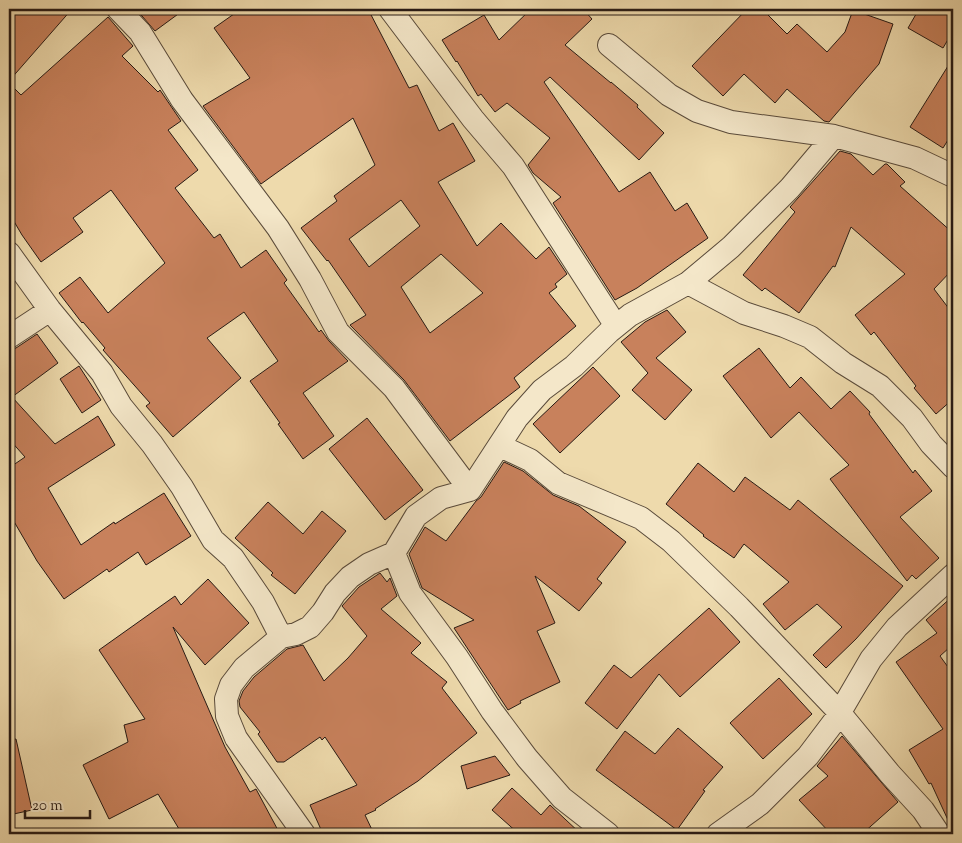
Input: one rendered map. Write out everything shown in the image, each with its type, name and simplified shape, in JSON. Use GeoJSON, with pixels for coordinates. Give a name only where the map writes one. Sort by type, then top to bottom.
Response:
{"type":"FeatureCollection","features":[{"type":"Feature","properties":{"kind":"street"},"geometry":{"type":"LineString","coordinates":[[118,9],[140,32],[182,100],[278,228],[310,280],[338,332],[394,388],[470,490]]}},
{"type":"Feature","properties":{"kind":"street"},"geometry":{"type":"LineString","coordinates":[[390,9],[473,119],[513,166],[616,326]]}},
{"type":"Feature","properties":{"kind":"street"},"geometry":{"type":"LineString","coordinates":[[609,45],[669,95],[697,111],[731,122],[834,136],[915,158],[953,176]]}},
{"type":"Feature","properties":{"kind":"street"},"geometry":{"type":"LineString","coordinates":[[304,834],[236,738],[227,716],[226,699],[231,685],[244,668],[281,637],[296,634],[310,627],[323,612],[335,593],[350,577],[369,564],[394,553],[416,516],[441,498],[470,490],[517,418],[542,390],[574,366],[630,315],[688,283],[731,246],[790,188],[834,136]]}},
{"type":"Feature","properties":{"kind":"street"},"geometry":{"type":"LineString","coordinates":[[9,253],[50,310],[102,373],[121,406],[152,444],[182,487],[213,540],[232,558],[263,602],[281,637]]}},
{"type":"Feature","properties":{"kind":"street"},"geometry":{"type":"LineString","coordinates":[[688,283],[744,313],[810,337],[843,363],[880,386],[912,418],[931,444],[953,467]]}},
{"type":"Feature","properties":{"kind":"street"},"geometry":{"type":"LineString","coordinates":[[9,337],[50,310]]}},
{"type":"Feature","properties":{"kind":"street"},"geometry":{"type":"LineString","coordinates":[[500,446],[530,460],[558,483],[641,518],[671,541],[739,607],[839,712],[890,774],[923,810],[939,834]]}},
{"type":"Feature","properties":{"kind":"street"},"geometry":{"type":"LineString","coordinates":[[394,553],[410,593],[521,750],[562,798],[608,834]]}},
{"type":"Feature","properties":{"kind":"street"},"geometry":{"type":"LineString","coordinates":[[718,834],[760,804],[808,756],[839,712],[871,659],[897,627],[953,574]]}},
{"type":"Feature","properties":{"kind":"building"},"geometry":{"type":"Polygon","coordinates":[[[16,9],[72,9],[9,81],[9,17],[16,9]]]}},
{"type":"Feature","properties":{"kind":"building"},"geometry":{"type":"Polygon","coordinates":[[[136,9],[185,9],[155,31],[136,9]]]}},
{"type":"Feature","properties":{"kind":"building"},"geometry":{"type":"Polygon","coordinates":[[[241,9],[368,9],[409,88],[417,85],[439,131],[453,123],[475,161],[438,182],[477,246],[501,223],[536,259],[549,247],[567,274],[555,284],[557,287],[549,293],[576,326],[514,378],[520,387],[450,441],[404,380],[350,325],[366,315],[328,260],[301,228],[337,201],[334,196],[375,165],[353,118],[261,184],[203,106],[250,78],[214,28],[241,9]],[[401,200],[349,239],[369,267],[420,226],[401,200]],[[441,254],[401,287],[430,333],[483,293],[441,254]]]}},
{"type":"Feature","properties":{"kind":"building"},"geometry":{"type":"Polygon","coordinates":[[[531,9],[583,9],[592,19],[565,45],[638,105],[637,107],[664,133],[639,160],[550,77],[544,82],[619,192],[650,172],[675,211],[687,203],[708,238],[637,288],[615,300],[553,203],[561,197],[533,173],[528,165],[550,138],[507,103],[495,112],[481,94],[478,96],[442,40],[484,15],[499,40],[531,9]]]}},
{"type":"Feature","properties":{"kind":"building"},"geometry":{"type":"Polygon","coordinates":[[[747,9],[762,9],[787,34],[797,24],[827,52],[845,32],[853,10],[893,24],[879,64],[829,122],[824,121],[787,89],[775,103],[744,74],[723,96],[692,66],[747,9]]]}},
{"type":"Feature","properties":{"kind":"building"},"geometry":{"type":"Polygon","coordinates":[[[919,9],[953,9],[953,31],[943,48],[908,28],[919,9]]]}},
{"type":"Feature","properties":{"kind":"building"},"geometry":{"type":"Polygon","coordinates":[[[108,17],[133,46],[122,56],[158,92],[160,90],[181,121],[168,130],[198,170],[175,188],[214,238],[220,234],[241,268],[266,250],[287,280],[284,283],[319,332],[321,330],[348,361],[303,393],[334,436],[303,459],[250,381],[278,361],[244,312],[207,338],[241,378],[173,437],[146,406],[150,403],[103,350],[105,348],[82,323],[59,293],[80,277],[108,313],[165,263],[111,190],[73,218],[83,232],[41,262],[9,213],[9,83],[21,95],[108,17]]]}},
{"type":"Feature","properties":{"kind":"building"},"geometry":{"type":"Polygon","coordinates":[[[953,58],[953,132],[943,148],[910,127],[953,58]]]}},
{"type":"Feature","properties":{"kind":"building"},"geometry":{"type":"Polygon","coordinates":[[[840,151],[851,154],[873,175],[887,164],[905,182],[900,186],[953,233],[953,269],[934,289],[953,314],[953,399],[936,414],[914,388],[916,386],[874,332],[871,335],[855,315],[905,274],[851,227],[835,267],[833,266],[799,313],[765,288],[762,291],[743,275],[795,212],[790,207],[840,151]]]}},
{"type":"Feature","properties":{"kind":"building"},"geometry":{"type":"Polygon","coordinates":[[[667,310],[686,332],[656,358],[692,390],[665,420],[632,390],[648,373],[621,342],[645,322],[667,310]]]}},
{"type":"Feature","properties":{"kind":"building"},"geometry":{"type":"Polygon","coordinates":[[[37,334],[58,363],[12,397],[55,444],[98,416],[115,445],[48,488],[81,545],[114,522],[115,524],[164,493],[191,536],[146,565],[138,552],[109,572],[107,569],[64,599],[37,561],[9,513],[9,468],[25,457],[9,439],[9,350],[16,348],[37,334]]]}},
{"type":"Feature","properties":{"kind":"building"},"geometry":{"type":"Polygon","coordinates":[[[759,348],[790,388],[801,377],[831,409],[850,391],[870,412],[869,414],[913,473],[915,470],[932,491],[900,517],[939,558],[916,579],[912,575],[907,581],[830,479],[849,465],[799,412],[771,438],[723,376],[759,348]]]}},
{"type":"Feature","properties":{"kind":"building"},"geometry":{"type":"Polygon","coordinates":[[[79,366],[101,400],[82,413],[60,379],[79,366]]]}},
{"type":"Feature","properties":{"kind":"building"},"geometry":{"type":"Polygon","coordinates":[[[593,367],[620,396],[560,453],[533,424],[593,367]]]}},
{"type":"Feature","properties":{"kind":"building"},"geometry":{"type":"Polygon","coordinates":[[[367,418],[423,490],[385,520],[329,449],[367,418]]]}},
{"type":"Feature","properties":{"kind":"building"},"geometry":{"type":"Polygon","coordinates":[[[504,462],[523,471],[553,495],[579,506],[626,542],[597,579],[602,583],[579,611],[535,576],[555,623],[537,631],[560,682],[520,701],[521,703],[508,710],[454,628],[474,620],[422,588],[409,554],[425,527],[446,541],[481,497],[504,462]]]}},
{"type":"Feature","properties":{"kind":"building"},"geometry":{"type":"Polygon","coordinates":[[[698,463],[734,492],[745,477],[790,510],[798,500],[903,586],[856,639],[826,668],[813,655],[842,627],[817,604],[785,630],[763,604],[789,582],[744,544],[734,558],[703,536],[666,504],[698,463]]]}},
{"type":"Feature","properties":{"kind":"building"},"geometry":{"type":"Polygon","coordinates":[[[268,502],[303,534],[322,511],[346,531],[295,594],[271,575],[273,573],[235,538],[268,502]]]}},
{"type":"Feature","properties":{"kind":"building"},"geometry":{"type":"Polygon","coordinates":[[[380,573],[387,582],[390,578],[397,596],[381,609],[421,643],[411,653],[447,682],[442,688],[477,733],[418,781],[376,810],[365,815],[374,834],[323,834],[310,805],[357,785],[325,737],[322,740],[320,737],[284,762],[277,762],[258,734],[260,732],[240,707],[239,701],[243,691],[254,677],[287,649],[303,645],[324,681],[367,636],[342,606],[359,587],[380,573]]]}},
{"type":"Feature","properties":{"kind":"building"},"geometry":{"type":"Polygon","coordinates":[[[208,579],[249,623],[205,665],[173,627],[225,747],[250,792],[256,789],[280,834],[182,834],[158,794],[109,819],[83,765],[128,742],[124,725],[145,719],[99,650],[175,596],[181,605],[208,579]]]}},
{"type":"Feature","properties":{"kind":"building"},"geometry":{"type":"Polygon","coordinates":[[[953,596],[953,651],[950,647],[940,656],[953,674],[953,831],[931,783],[929,784],[909,750],[943,729],[896,662],[937,633],[926,620],[953,596]]]}},
{"type":"Feature","properties":{"kind":"building"},"geometry":{"type":"Polygon","coordinates":[[[709,608],[740,642],[680,697],[659,674],[617,729],[585,703],[614,665],[631,678],[709,608]]]}},
{"type":"Feature","properties":{"kind":"building"},"geometry":{"type":"Polygon","coordinates":[[[779,678],[812,714],[763,759],[730,723],[779,678]]]}},
{"type":"Feature","properties":{"kind":"building"},"geometry":{"type":"Polygon","coordinates":[[[678,728],[723,767],[703,790],[705,791],[677,830],[596,770],[625,731],[655,754],[678,728]]]}},
{"type":"Feature","properties":{"kind":"building"},"geometry":{"type":"Polygon","coordinates":[[[842,736],[898,802],[862,834],[831,834],[799,800],[828,776],[817,766],[842,736]]]}},
{"type":"Feature","properties":{"kind":"building"},"geometry":{"type":"Polygon","coordinates":[[[16,739],[32,810],[9,815],[9,740],[16,739]]]}},
{"type":"Feature","properties":{"kind":"building"},"geometry":{"type":"Polygon","coordinates":[[[495,756],[510,775],[467,789],[461,766],[495,756]]]}},
{"type":"Feature","properties":{"kind":"building"},"geometry":{"type":"Polygon","coordinates":[[[512,788],[541,815],[550,805],[581,834],[519,834],[492,810],[512,788]]]}}]}
